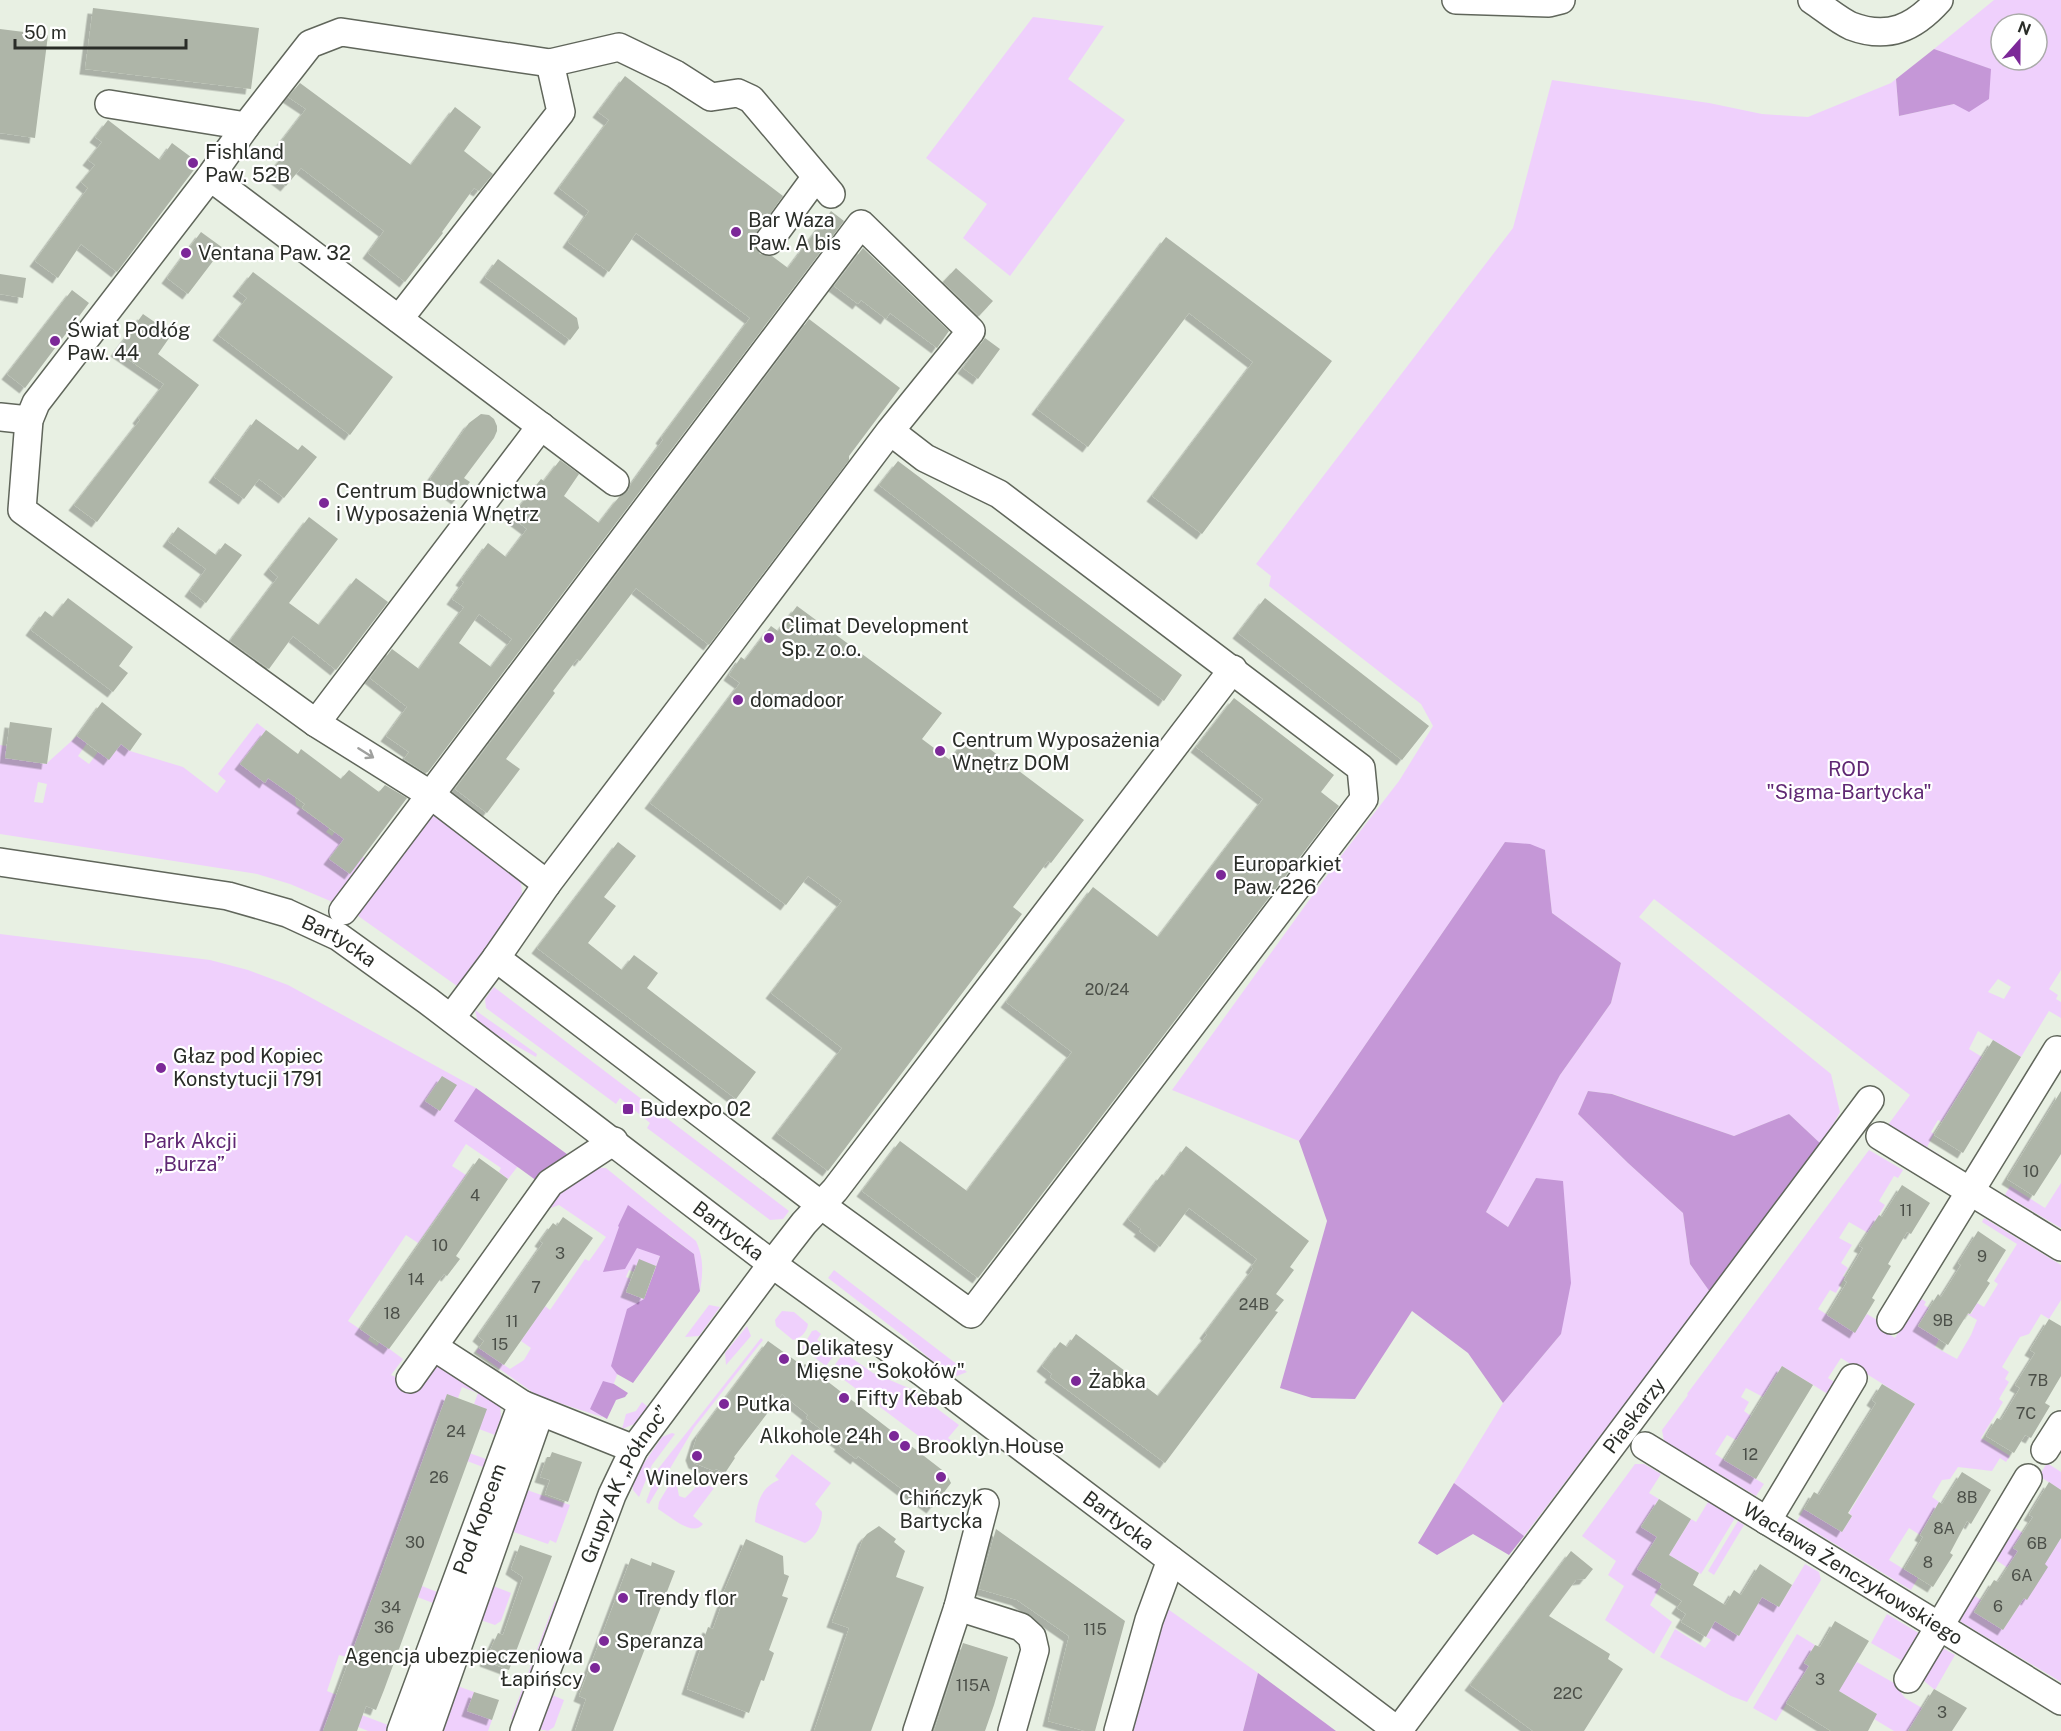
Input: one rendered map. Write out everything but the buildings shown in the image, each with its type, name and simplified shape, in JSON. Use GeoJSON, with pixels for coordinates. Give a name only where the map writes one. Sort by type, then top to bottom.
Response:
{"type":"FeatureCollection","features":[{"type":"Feature","properties":{"kind":"street"},"geometry":{"type":"LineString","coordinates":[[1456,0],[1549,3],[1561,0]]}},
{"type":"Feature","properties":{"kind":"street"},"geometry":{"type":"LineString","coordinates":[[1812,0],[1850,25],[1871,31],[1891,32],[1908,27],[1927,14],[1939,0]]}},
{"type":"Feature","properties":{"kind":"street"},"geometry":{"type":"LineString","coordinates":[[547,884],[431,795],[316,723],[11,509],[29,420],[36,403],[310,44],[341,32],[550,63],[619,47],[675,74],[711,97],[730,92],[751,99],[824,186],[769,241]]}},
{"type":"Feature","properties":{"kind":"street"},"geometry":{"type":"LineString","coordinates":[[399,319],[561,112],[550,63]]}},
{"type":"Feature","properties":{"kind":"street"},"geometry":{"type":"LineString","coordinates":[[109,104],[246,126]]}},
{"type":"Feature","properties":{"kind":"street"},"geometry":{"type":"LineString","coordinates":[[210,177],[615,482]]}},
{"type":"Feature","properties":{"kind":"street"},"geometry":{"type":"LineString","coordinates":[[343,910],[861,224],[971,331],[890,431],[547,884],[451,1018]]}},
{"type":"Feature","properties":{"kind":"street"},"geometry":{"type":"LineString","coordinates":[[0,417],[29,420]]}},
{"type":"Feature","properties":{"kind":"street"},"geometry":{"type":"LineString","coordinates":[[316,723],[541,426]]}},
{"type":"Feature","properties":{"kind":"street"},"geometry":{"type":"LineString","coordinates":[[496,957],[821,1205],[971,1314],[1365,799],[1361,768],[999,494],[925,458],[890,431]]}},
{"type":"Feature","properties":{"kind":"street","name":"Grupy AK „Północ”"},"geometry":{"type":"LineString","coordinates":[[524,1731],[612,1495],[634,1449],[772,1264],[835,1190],[1233,669]]}},
{"type":"Feature","properties":{"kind":"street","name":"Bartycka"},"geometry":{"type":"LineString","coordinates":[[0,862],[228,896],[287,914],[339,937],[451,1018],[772,1264],[922,1372],[1398,1731]]}},
{"type":"Feature","properties":{"kind":"street"},"geometry":{"type":"LineString","coordinates":[[1890,1320],[2057,1050]]}},
{"type":"Feature","properties":{"kind":"street","name":"Piaskarzy"},"geometry":{"type":"LineString","coordinates":[[1398,1731],[1870,1100]]}},
{"type":"Feature","properties":{"kind":"street"},"geometry":{"type":"LineString","coordinates":[[1880,1136],[2061,1247]]}},
{"type":"Feature","properties":{"kind":"street"},"geometry":{"type":"LineString","coordinates":[[410,1379],[550,1183],[614,1141]]}},
{"type":"Feature","properties":{"kind":"street"},"geometry":{"type":"LineString","coordinates":[[434,1347],[531,1408],[634,1449]]}},
{"type":"Feature","properties":{"kind":"street"},"geometry":{"type":"LineString","coordinates":[[1767,1521],[1853,1378]]}},
{"type":"Feature","properties":{"kind":"street"},"geometry":{"type":"LineString","coordinates":[[428,1731],[531,1408]]}},
{"type":"Feature","properties":{"kind":"street","name":"Pod Kopcem"},"geometry":{"type":"LineString","coordinates":[[401,1731],[531,1408]]}},
{"type":"Feature","properties":{"kind":"street"},"geometry":{"type":"LineString","coordinates":[[2046,1450],[2061,1425]]}},
{"type":"Feature","properties":{"kind":"street","name":"Wacława Żenczykowskiego"},"geometry":{"type":"LineString","coordinates":[[1645,1446],[2061,1701]]}},
{"type":"Feature","properties":{"kind":"street"},"geometry":{"type":"LineString","coordinates":[[1908,1679],[2028,1478]]}},
{"type":"Feature","properties":{"kind":"street"},"geometry":{"type":"LineString","coordinates":[[917,1731],[958,1607],[985,1503]]}},
{"type":"Feature","properties":{"kind":"street"},"geometry":{"type":"LineString","coordinates":[[1118,1731],[1149,1620],[1171,1560]]}},
{"type":"Feature","properties":{"kind":"street"},"geometry":{"type":"LineString","coordinates":[[958,1607],[1021,1628],[1032,1637],[1035,1650],[1012,1731]]}},
{"type":"Feature","properties":{"kind":"green space","name":"ROD \"Sigma-Bartycka\""},"geometry":{"type":"Polygon","coordinates":[[[1994,0],[2061,0],[2061,970],[2049,989],[2058,995],[2056,999],[2061,1002],[2061,1018],[2049,1011],[2021,1057],[1978,1031],[1969,1049],[1982,1057],[1942,1122],[1938,1120],[1931,1132],[1934,1134],[1927,1147],[1940,1155],[1936,1161],[1885,1129],[1910,1095],[1654,899],[1639,917],[1831,1074],[1840,1112],[1822,1145],[1789,1114],[1734,1136],[1613,1094],[1588,1091],[1578,1114],[1683,1213],[1690,1264],[1710,1292],[1524,1536],[1454,1483],[1503,1403],[1561,1334],[1536,1178],[1508,1227],[1486,1212],[1560,1075],[1611,1003],[1621,963],[1552,913],[1545,850],[1505,842],[1299,1141],[1172,1090],[1341,856],[1399,781],[1433,726],[1421,704],[1269,586],[1271,576],[1256,564],[1513,228],[1552,80],[1709,103],[1762,114],[1808,117],[1896,79],[1899,116],[1954,104],[1989,70],[1989,72],[2049,72],[2049,12],[1989,12],[1989,69],[1934,49],[1994,0]],[[1998,979],[1988,992],[2004,999],[2011,987],[1998,979]]]}},
{"type":"Feature","properties":{"kind":"green space"},"geometry":{"type":"Polygon","coordinates":[[[1033,17],[1104,26],[1068,79],[1125,120],[1010,276],[963,238],[987,204],[926,158],[1033,17]]]}},
{"type":"Feature","properties":{"kind":"green space"},"geometry":{"type":"Polygon","coordinates":[[[257,723],[266,730],[240,764],[265,782],[268,778],[295,797],[296,805],[329,828],[326,832],[332,836],[369,785],[378,793],[329,859],[363,857],[367,860],[335,903],[290,884],[257,874],[0,834],[0,745],[7,746],[5,758],[46,764],[77,736],[87,743],[78,756],[89,764],[98,752],[109,759],[121,744],[130,751],[183,767],[217,793],[226,781],[218,774],[257,723]],[[38,782],[34,802],[43,803],[47,784],[38,782]]]}},
{"type":"Feature","properties":{"kind":"green space"},"geometry":{"type":"Polygon","coordinates":[[[432,809],[505,863],[520,880],[522,887],[522,899],[463,981],[457,986],[354,913],[432,809]]]}},
{"type":"Feature","properties":{"kind":"green space","name":"Park Akcji „Burza”"},"geometry":{"type":"Polygon","coordinates":[[[0,934],[210,960],[248,970],[288,985],[476,1088],[455,1121],[518,1166],[508,1179],[499,1172],[501,1168],[466,1144],[452,1166],[466,1175],[418,1243],[406,1235],[348,1321],[370,1336],[368,1340],[377,1346],[380,1342],[403,1359],[391,1375],[398,1378],[435,1360],[500,1404],[501,1417],[495,1435],[479,1429],[486,1409],[474,1404],[478,1393],[462,1387],[458,1398],[447,1395],[432,1433],[445,1438],[444,1444],[486,1459],[483,1467],[467,1461],[400,1525],[384,1563],[394,1568],[392,1574],[437,1592],[433,1603],[391,1587],[388,1595],[375,1590],[360,1630],[377,1636],[350,1658],[339,1655],[327,1691],[349,1700],[346,1709],[388,1725],[386,1731],[368,1731],[346,1722],[323,1731],[0,1731],[0,934]]]}},
{"type":"Feature","properties":{"kind":"green space"},"geometry":{"type":"Polygon","coordinates":[[[494,987],[789,1211],[783,1219],[770,1220],[647,1128],[650,1123],[620,1098],[616,1104],[486,1008],[485,999],[494,987]]]}},
{"type":"Feature","properties":{"kind":"green space"},"geometry":{"type":"Polygon","coordinates":[[[475,1010],[537,1054],[536,1057],[481,1026],[475,1010]]]}},
{"type":"Feature","properties":{"kind":"green space"},"geometry":{"type":"Polygon","coordinates":[[[1869,1150],[1903,1170],[1898,1178],[1894,1176],[1879,1201],[1885,1205],[1868,1233],[1849,1222],[1839,1238],[1852,1245],[1841,1263],[1848,1268],[1836,1293],[1830,1290],[1818,1309],[1855,1332],[1867,1314],[1882,1323],[1879,1328],[1895,1338],[1900,1330],[1898,1321],[1920,1298],[1929,1308],[1918,1326],[1939,1339],[1935,1347],[1957,1359],[1977,1320],[1967,1314],[1971,1314],[1977,1303],[1984,1307],[1998,1284],[1994,1281],[2017,1244],[1982,1222],[1984,1218],[2061,1265],[2061,1300],[2049,1319],[2041,1314],[2029,1334],[2020,1337],[2002,1367],[2009,1372],[2005,1379],[2009,1382],[1999,1399],[2003,1402],[1981,1438],[2010,1456],[2006,1462],[2000,1458],[1992,1471],[1958,1467],[1950,1479],[1942,1480],[1932,1497],[1939,1502],[1920,1535],[1909,1528],[1889,1560],[1918,1578],[1911,1590],[1797,1521],[1804,1509],[1842,1532],[1852,1516],[1849,1513],[1915,1404],[1841,1358],[1828,1378],[1839,1385],[1831,1396],[1782,1366],[1763,1397],[1746,1388],[1741,1397],[1749,1402],[1744,1411],[1751,1416],[1736,1440],[1727,1435],[1715,1454],[1764,1484],[1756,1496],[1664,1441],[1662,1430],[1869,1150]]]}},
{"type":"Feature","properties":{"kind":"green space"},"geometry":{"type":"Polygon","coordinates":[[[599,1168],[606,1168],[696,1241],[702,1266],[700,1291],[694,1254],[668,1234],[656,1266],[639,1260],[634,1272],[629,1270],[626,1277],[631,1279],[626,1292],[644,1299],[602,1417],[538,1396],[476,1352],[479,1348],[510,1369],[524,1360],[531,1348],[521,1341],[545,1306],[550,1310],[585,1259],[589,1261],[606,1237],[559,1205],[546,1207],[558,1195],[599,1168]]]}},
{"type":"Feature","properties":{"kind":"green space"},"geometry":{"type":"Polygon","coordinates":[[[2061,1183],[2061,1228],[2005,1195],[2010,1186],[2045,1208],[2061,1183]]]}},
{"type":"Feature","properties":{"kind":"green space"},"geometry":{"type":"Polygon","coordinates":[[[834,1270],[967,1372],[957,1376],[943,1370],[828,1278],[834,1270]]]}},
{"type":"Feature","properties":{"kind":"green space"},"geometry":{"type":"Polygon","coordinates":[[[709,1305],[720,1307],[699,1336],[685,1337],[709,1305]]]}},
{"type":"Feature","properties":{"kind":"green space"},"geometry":{"type":"Polygon","coordinates":[[[782,1311],[794,1312],[808,1324],[801,1336],[793,1340],[776,1326],[775,1320],[782,1311]]]}},
{"type":"Feature","properties":{"kind":"green space"},"geometry":{"type":"Polygon","coordinates":[[[747,1326],[751,1336],[726,1365],[725,1353],[747,1326]]]}},
{"type":"Feature","properties":{"kind":"green space"},"geometry":{"type":"Polygon","coordinates":[[[816,1330],[821,1334],[817,1340],[835,1354],[826,1366],[802,1348],[812,1331],[816,1330]]]}},
{"type":"Feature","properties":{"kind":"green space"},"geometry":{"type":"Polygon","coordinates":[[[761,1338],[763,1340],[694,1428],[649,1504],[646,1502],[658,1469],[761,1338]]]}},
{"type":"Feature","properties":{"kind":"green space"},"geometry":{"type":"Polygon","coordinates":[[[846,1354],[873,1373],[911,1389],[959,1425],[948,1438],[953,1442],[949,1447],[942,1450],[932,1446],[876,1404],[880,1398],[868,1388],[863,1394],[831,1370],[842,1355],[846,1354]]]}},
{"type":"Feature","properties":{"kind":"green space"},"geometry":{"type":"Polygon","coordinates":[[[642,1402],[648,1407],[637,1423],[622,1429],[626,1414],[636,1411],[642,1402]]]}},
{"type":"Feature","properties":{"kind":"green space"},"geometry":{"type":"Polygon","coordinates":[[[675,1434],[652,1465],[639,1497],[633,1490],[633,1479],[662,1437],[675,1434]]]}},
{"type":"Feature","properties":{"kind":"green space"},"geometry":{"type":"Polygon","coordinates":[[[792,1454],[831,1483],[815,1504],[822,1512],[820,1526],[812,1538],[805,1543],[755,1522],[761,1497],[768,1487],[779,1480],[775,1476],[792,1454]]]}},
{"type":"Feature","properties":{"kind":"green space"},"geometry":{"type":"Polygon","coordinates":[[[2047,1463],[2061,1472],[2061,1490],[2039,1476],[2047,1463]]]}},
{"type":"Feature","properties":{"kind":"green space"},"geometry":{"type":"Polygon","coordinates":[[[1635,1464],[1644,1464],[1661,1474],[1649,1493],[1659,1499],[1641,1526],[1657,1537],[1638,1569],[1662,1584],[1650,1605],[1672,1622],[1654,1654],[1605,1620],[1624,1586],[1608,1575],[1616,1561],[1582,1536],[1635,1464]]]}},
{"type":"Feature","properties":{"kind":"green space"},"geometry":{"type":"Polygon","coordinates":[[[675,1475],[679,1496],[685,1498],[701,1482],[714,1488],[693,1516],[703,1524],[699,1528],[693,1529],[681,1524],[658,1509],[659,1502],[675,1475]]]}},
{"type":"Feature","properties":{"kind":"green space"},"geometry":{"type":"Polygon","coordinates":[[[527,1490],[570,1505],[556,1543],[550,1540],[548,1544],[508,1530],[527,1490]]]}},
{"type":"Feature","properties":{"kind":"green space"},"geometry":{"type":"Polygon","coordinates":[[[1708,1502],[1735,1518],[1701,1574],[1669,1555],[1691,1519],[1696,1522],[1708,1502]]]}},
{"type":"Feature","properties":{"kind":"green space"},"geometry":{"type":"Polygon","coordinates":[[[1738,1521],[1744,1525],[1714,1575],[1708,1571],[1738,1521]]]}},
{"type":"Feature","properties":{"kind":"green space"},"geometry":{"type":"Polygon","coordinates":[[[2009,1524],[2023,1533],[2014,1548],[2018,1551],[2008,1568],[1991,1557],[2009,1524]]]}},
{"type":"Feature","properties":{"kind":"green space"},"geometry":{"type":"Polygon","coordinates":[[[2061,1538],[2061,1682],[1961,1622],[1957,1611],[1969,1592],[1981,1600],[1974,1612],[2003,1630],[2024,1598],[2027,1600],[2043,1566],[2061,1538]]]}},
{"type":"Feature","properties":{"kind":"green space"},"geometry":{"type":"Polygon","coordinates":[[[1805,1564],[1819,1572],[1821,1580],[1747,1702],[1731,1696],[1660,1657],[1675,1629],[1705,1648],[1711,1640],[1706,1637],[1715,1621],[1739,1636],[1762,1597],[1779,1607],[1805,1564]]]}},
{"type":"Feature","properties":{"kind":"green space"},"geometry":{"type":"Polygon","coordinates":[[[488,1584],[511,1593],[501,1621],[495,1625],[475,1618],[488,1584]]]}},
{"type":"Feature","properties":{"kind":"green space"},"geometry":{"type":"Polygon","coordinates":[[[555,1601],[558,1605],[516,1721],[511,1719],[555,1601]]]}},
{"type":"Feature","properties":{"kind":"green space"},"geometry":{"type":"Polygon","coordinates":[[[1165,1607],[1258,1673],[1243,1731],[1132,1731],[1165,1607]]]}},
{"type":"Feature","properties":{"kind":"green space"},"geometry":{"type":"Polygon","coordinates":[[[1887,1614],[1922,1635],[1906,1663],[1871,1643],[1887,1614]]]}},
{"type":"Feature","properties":{"kind":"green space"},"geometry":{"type":"Polygon","coordinates":[[[1797,1634],[1815,1645],[1804,1663],[1809,1666],[1776,1721],[1753,1708],[1797,1634]]]}},
{"type":"Feature","properties":{"kind":"green space"},"geometry":{"type":"Polygon","coordinates":[[[1936,1644],[1955,1655],[1935,1690],[1918,1676],[1936,1644]]]}},
{"type":"Feature","properties":{"kind":"green space"},"geometry":{"type":"Polygon","coordinates":[[[1857,1662],[1894,1683],[1905,1698],[1922,1708],[1915,1731],[1894,1731],[1874,1719],[1877,1714],[1834,1688],[1847,1666],[1852,1669],[1857,1662]]]}},
{"type":"Feature","properties":{"kind":"green space"},"geometry":{"type":"Polygon","coordinates":[[[452,1684],[474,1692],[492,1720],[488,1731],[435,1731],[452,1684]]]}},
{"type":"Feature","properties":{"kind":"green space"},"geometry":{"type":"Polygon","coordinates":[[[552,1695],[564,1700],[554,1727],[548,1731],[535,1728],[552,1695]]]}},
{"type":"Feature","properties":{"kind":"shaded area"},"geometry":{"type":"Polygon","coordinates":[[[1934,49],[1989,68],[1989,99],[1969,112],[1954,104],[1899,116],[1896,79],[1934,49]]]}},
{"type":"Feature","properties":{"kind":"shaded area"},"geometry":{"type":"Polygon","coordinates":[[[1505,842],[1530,844],[1545,850],[1552,913],[1621,963],[1611,1003],[1560,1075],[1486,1212],[1508,1227],[1536,1178],[1563,1181],[1571,1283],[1561,1334],[1503,1403],[1468,1353],[1412,1311],[1355,1399],[1312,1398],[1280,1388],[1327,1221],[1299,1141],[1505,842]]]}},
{"type":"Feature","properties":{"kind":"shaded area"},"geometry":{"type":"Polygon","coordinates":[[[476,1088],[571,1157],[537,1181],[454,1121],[476,1088]]]}},
{"type":"Feature","properties":{"kind":"shaded area"},"geometry":{"type":"Polygon","coordinates":[[[1588,1091],[1612,1094],[1734,1136],[1789,1114],[1822,1145],[1710,1292],[1690,1264],[1683,1213],[1578,1114],[1588,1091]]]}},
{"type":"Feature","properties":{"kind":"shaded area"},"geometry":{"type":"Polygon","coordinates":[[[628,1205],[694,1254],[700,1291],[633,1383],[617,1374],[611,1366],[627,1309],[644,1299],[660,1256],[637,1248],[625,1269],[603,1272],[618,1226],[628,1205]]]}},
{"type":"Feature","properties":{"kind":"shaded area"},"geometry":{"type":"Polygon","coordinates":[[[603,1381],[614,1384],[628,1393],[625,1397],[616,1400],[607,1419],[590,1409],[603,1381]]]}},
{"type":"Feature","properties":{"kind":"shaded area"},"geometry":{"type":"Polygon","coordinates":[[[1454,1483],[1524,1536],[1509,1555],[1473,1534],[1437,1555],[1418,1543],[1454,1483]]]}},
{"type":"Feature","properties":{"kind":"shaded area"},"geometry":{"type":"Polygon","coordinates":[[[1258,1673],[1336,1731],[1243,1731],[1258,1673]]]}},
{"type":"Feature","properties":{"kind":"place","name":"Fishland Paw. 52B"},"geometry":{"type":"Point","coordinates":[193,163]}},
{"type":"Feature","properties":{"kind":"place","name":"Bar Waza Paw. A bis"},"geometry":{"type":"Point","coordinates":[736,232]}},
{"type":"Feature","properties":{"kind":"place","name":"Ventana Paw. 32"},"geometry":{"type":"Point","coordinates":[186,253]}},
{"type":"Feature","properties":{"kind":"place","name":"Świat Podłóg Paw. 44"},"geometry":{"type":"Point","coordinates":[55,341]}},
{"type":"Feature","properties":{"kind":"place","name":"Centrum Budownictwa i Wyposażenia Wnętrz"},"geometry":{"type":"Point","coordinates":[324,503]}},
{"type":"Feature","properties":{"kind":"place","name":"Climat Development Sp. z o.o."},"geometry":{"type":"Point","coordinates":[769,638]}},
{"type":"Feature","properties":{"kind":"place","name":"domadoor"},"geometry":{"type":"Point","coordinates":[738,700]}},
{"type":"Feature","properties":{"kind":"place","name":"Centrum Wyposażenia Wnętrz DOM"},"geometry":{"type":"Point","coordinates":[940,751]}},
{"type":"Feature","properties":{"kind":"place","name":"Europarkiet Paw. 226"},"geometry":{"type":"Point","coordinates":[1221,875]}},
{"type":"Feature","properties":{"kind":"place","name":"Głaz pod Kopiec Konstytucji 1791"},"geometry":{"type":"Point","coordinates":[161,1068]}},
{"type":"Feature","properties":{"kind":"place","name":"Budexpo 02"},"geometry":{"type":"Point","coordinates":[628,1109]}},
{"type":"Feature","properties":{"kind":"place","name":"Delikatesy Mięsne \"Sokołów\""},"geometry":{"type":"Point","coordinates":[784,1359]}},
{"type":"Feature","properties":{"kind":"place","name":"Żabka"},"geometry":{"type":"Point","coordinates":[1076,1381]}},
{"type":"Feature","properties":{"kind":"place","name":"Fifty Kebab"},"geometry":{"type":"Point","coordinates":[844,1398]}},
{"type":"Feature","properties":{"kind":"place","name":"Putka"},"geometry":{"type":"Point","coordinates":[724,1404]}},
{"type":"Feature","properties":{"kind":"place","name":"Alkohole 24h"},"geometry":{"type":"Point","coordinates":[894,1436]}},
{"type":"Feature","properties":{"kind":"place","name":"Brooklyn House"},"geometry":{"type":"Point","coordinates":[905,1446]}},
{"type":"Feature","properties":{"kind":"place","name":"Winelovers"},"geometry":{"type":"Point","coordinates":[697,1456]}},
{"type":"Feature","properties":{"kind":"place","name":"Chińczyk Bartycka"},"geometry":{"type":"Point","coordinates":[941,1477]}},
{"type":"Feature","properties":{"kind":"place","name":"Trendy flor"},"geometry":{"type":"Point","coordinates":[623,1598]}},
{"type":"Feature","properties":{"kind":"place","name":"Speranza"},"geometry":{"type":"Point","coordinates":[604,1641]}},
{"type":"Feature","properties":{"kind":"place","name":"Agencja ubezpieczeniowa Łapińscy"},"geometry":{"type":"Point","coordinates":[595,1668]}}]}
